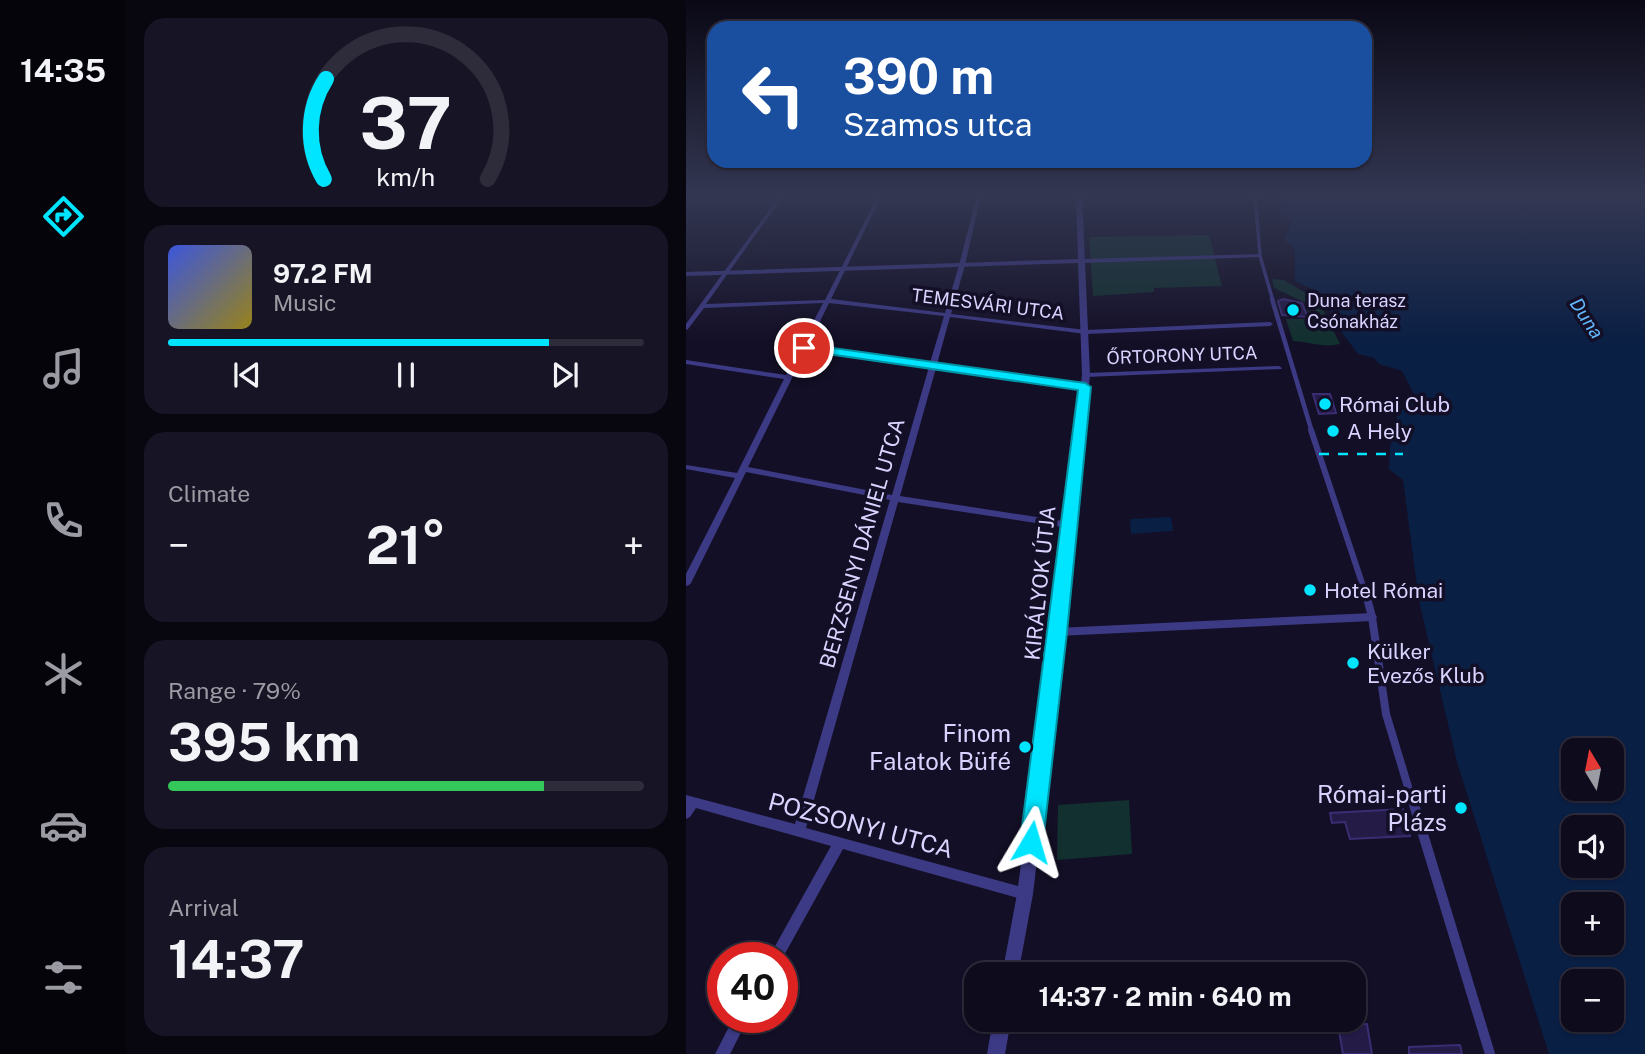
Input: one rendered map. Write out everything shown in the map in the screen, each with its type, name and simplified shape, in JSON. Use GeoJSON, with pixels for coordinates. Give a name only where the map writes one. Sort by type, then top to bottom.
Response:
{"type":"FeatureCollection","features":[{"type":"Feature","properties":{"kind":"street"},"geometry":{"type":"LineString","coordinates":[[686,328],[747,244]]}},
{"type":"Feature","properties":{"kind":"street"},"geometry":{"type":"LineString","coordinates":[[686,583],[854,244]]}},
{"type":"Feature","properties":{"kind":"street","name":"BERZSENYI DÁNIEL UTCA"},"geometry":{"type":"LineString","coordinates":[[799,832],[967,244]]}},
{"type":"Feature","properties":{"kind":"street","name":"KIRÁLYOK ÚTJA"},"geometry":{"type":"LineString","coordinates":[[1012,962],[1025,894],[1085,387],[1086,332],[1081,244]]}},
{"type":"Feature","properties":{"kind":"street"},"geometry":{"type":"LineString","coordinates":[[1259,244],[1306,411],[1372,617],[1386,714],[1490,1054]]}},
{"type":"Feature","properties":{"kind":"street"},"geometry":{"type":"LineString","coordinates":[[686,274],[1260,256]]}},
{"type":"Feature","properties":{"kind":"street","name":"TEMESVÁRI UTCA"},"geometry":{"type":"LineString","coordinates":[[703,306],[827,301],[1086,332],[1270,324]]}},
{"type":"Feature","properties":{"kind":"street"},"geometry":{"type":"LineString","coordinates":[[804,348],[1085,387]]}},
{"type":"Feature","properties":{"kind":"street"},"geometry":{"type":"LineString","coordinates":[[686,362],[789,378]]}},
{"type":"Feature","properties":{"kind":"street","name":"ŐRTORONY UTCA"},"geometry":{"type":"LineString","coordinates":[[1086,375],[1279,368]]}},
{"type":"Feature","properties":{"kind":"street"},"geometry":{"type":"LineString","coordinates":[[686,467],[742,472],[1069,526]]}},
{"type":"Feature","properties":{"kind":"street"},"geometry":{"type":"LineString","coordinates":[[1058,632],[1372,617]]}},
{"type":"Feature","properties":{"kind":"street","name":"POZSONYI UTCA"},"geometry":{"type":"LineString","coordinates":[[689,805],[1025,894]]}},
{"type":"Feature","properties":{"kind":"street"},"geometry":{"type":"LineString","coordinates":[[784,942],[840,843]]}},
{"type":"Feature","properties":{"kind":"street"},"geometry":{"type":"LineString","coordinates":[[996,1054],[1000,1032]]}},
{"type":"Feature","properties":{"kind":"street"},"geometry":{"type":"LineString","coordinates":[[722,1054],[733,1033]]}},
{"type":"Feature","properties":{"kind":"green space"},"geometry":{"type":"Polygon","coordinates":[[[1089,244],[1211,244],[1222,286],[1154,288],[1154,292],[1093,296],[1089,244]]]}},
{"type":"Feature","properties":{"kind":"green space"},"geometry":{"type":"Polygon","coordinates":[[[1272,279],[1284,280],[1319,301],[1340,344],[1322,345],[1293,341],[1286,319],[1310,319],[1306,303],[1274,288],[1272,279]]]}},
{"type":"Feature","properties":{"kind":"green space"},"geometry":{"type":"Polygon","coordinates":[[[1129,800],[1132,854],[1057,860],[1058,805],[1129,800]]]}},
{"type":"Feature","properties":{"kind":"water","name":"Duna"},"geometry":{"type":"Polygon","coordinates":[[[1289,244],[1645,244],[1645,1054],[1549,1054],[1457,762],[1419,601],[1403,480],[1389,469],[1390,447],[1398,412],[1417,400],[1402,371],[1358,354],[1336,325],[1324,295],[1295,281],[1295,249],[1289,244]]]}},
{"type":"Feature","properties":{"kind":"water"},"geometry":{"type":"Polygon","coordinates":[[[1171,517],[1173,531],[1131,534],[1130,519],[1171,517]]]}},
{"type":"Feature","properties":{"kind":"building","name":"Duna terasz Csónakház"},"geometry":{"type":"Polygon","coordinates":[[[1283,299],[1302,303],[1308,317],[1282,315],[1278,301],[1283,299]]]}},
{"type":"Feature","properties":{"kind":"building","name":"Római Club"},"geometry":{"type":"Polygon","coordinates":[[[1313,394],[1330,394],[1336,413],[1319,414],[1313,394]]]}},
{"type":"Feature","properties":{"kind":"building"},"geometry":{"type":"Polygon","coordinates":[[[1403,809],[1410,836],[1350,839],[1345,822],[1332,823],[1330,813],[1403,809]]]}},
{"type":"Feature","properties":{"kind":"building"},"geometry":{"type":"Polygon","coordinates":[[[1366,1024],[1372,1054],[1343,1054],[1339,1032],[1366,1032],[1366,1024]]]}},
{"type":"Feature","properties":{"kind":"building"},"geometry":{"type":"Polygon","coordinates":[[[1460,1045],[1462,1054],[1409,1054],[1409,1047],[1460,1045]]]}},
{"type":"Feature","properties":{"kind":"railway"},"geometry":{"type":"LineString","coordinates":[[1319,454],[1403,454]]}},
{"type":"Feature","properties":{"kind":"place","name":"Duna terasz Csónakház"},"geometry":{"type":"Point","coordinates":[1293,310]}},
{"type":"Feature","properties":{"kind":"place","name":"Római Club"},"geometry":{"type":"Point","coordinates":[1325,404]}},
{"type":"Feature","properties":{"kind":"place","name":"A Hely"},"geometry":{"type":"Point","coordinates":[1333,431]}},
{"type":"Feature","properties":{"kind":"place","name":"Hotel Római"},"geometry":{"type":"Point","coordinates":[1310,590]}},
{"type":"Feature","properties":{"kind":"place","name":"Külker Evezős Klub"},"geometry":{"type":"Point","coordinates":[1353,663]}},
{"type":"Feature","properties":{"kind":"place","name":"Finom Falatok Büfé"},"geometry":{"type":"Point","coordinates":[1025,747]}},
{"type":"Feature","properties":{"kind":"place","name":"Római-parti Plázs"},"geometry":{"type":"Point","coordinates":[1461,808]}},
{"type":"Feature","properties":{"kind":"route"},"geometry":{"type":"LineString","coordinates":[[804,348],[1085,387],[1031,842]]}}]}
